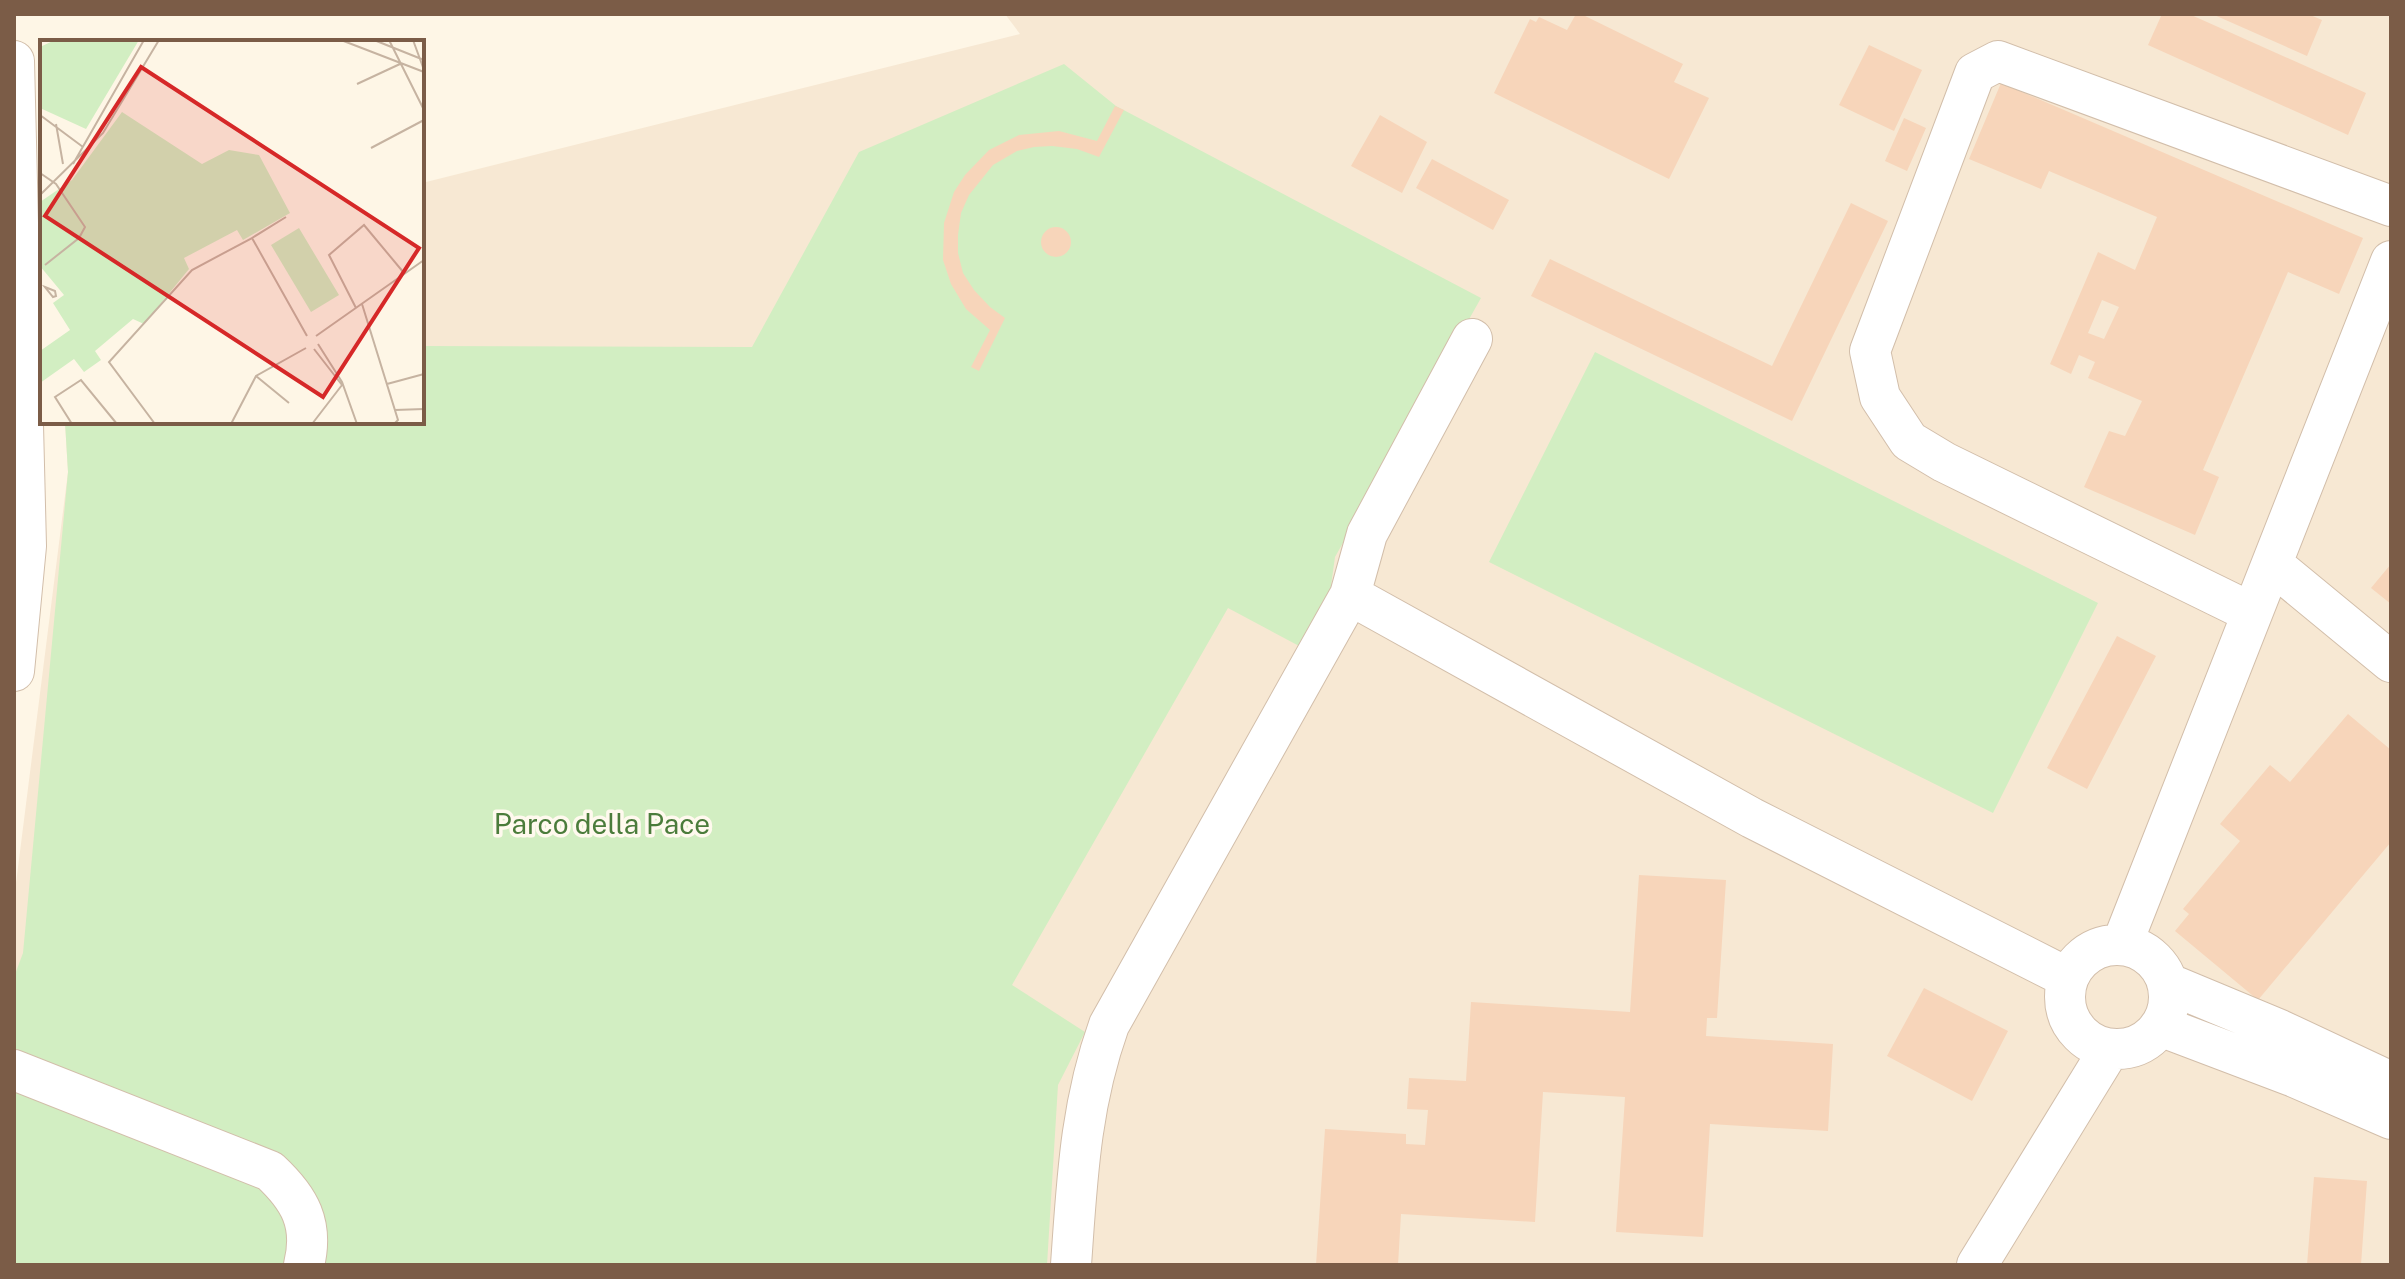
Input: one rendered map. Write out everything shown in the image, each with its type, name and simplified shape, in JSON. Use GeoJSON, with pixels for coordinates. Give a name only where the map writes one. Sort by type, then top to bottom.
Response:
{"type":"FeatureCollection","features":[{"type":"Feature","properties":{"kind":"street"},"geometry":{"type":"LineString","coordinates":[[14,61],[26,546],[14,670]]}},
{"type":"Feature","properties":{"kind":"street"},"geometry":{"type":"LineString","coordinates":[[2252,613],[1944,462],[1909,441],[1880,397],[1870,351],[1975,73],[1998,61],[2391,206]]}},
{"type":"Feature","properties":{"kind":"street"},"geometry":{"type":"LineString","coordinates":[[2122,944],[2391,261]]}},
{"type":"Feature","properties":{"kind":"street"},"geometry":{"type":"LineString","coordinates":[[1071,1265],[1080,1138],[1098,1055],[1109,1025],[1350,595],[1367,534],[1472,339]]}},
{"type":"Feature","properties":{"kind":"street"},"geometry":{"type":"LineString","coordinates":[[2272,564],[2391,662]]}},
{"type":"Feature","properties":{"kind":"street"},"geometry":{"type":"LineString","coordinates":[[1350,595],[1752,818],[2068,978]]}},
{"type":"Feature","properties":{"kind":"street"},"geometry":{"type":"LineString","coordinates":[[2108,944],[2122,944],[2139,949],[2153,958],[2167,983],[2168,1010],[2160,1026],[2143,1042],[2109,1050],[2088,1041],[2076,1030],[2064,998],[2068,978],[2076,962],[2091,950],[2108,944]]}},
{"type":"Feature","properties":{"kind":"street"},"geometry":{"type":"LineString","coordinates":[[2167,983],[2280,1030],[2391,1082]]}},
{"type":"Feature","properties":{"kind":"street"},"geometry":{"type":"LineString","coordinates":[[2160,1026],[2292,1076],[2391,1119]]}},
{"type":"Feature","properties":{"kind":"street"},"geometry":{"type":"LineString","coordinates":[[1977,1265],[2109,1050]]}},
{"type":"Feature","properties":{"kind":"street"},"geometry":{"type":"LineString","coordinates":[[14,1070],[270,1171],[291,1190],[306,1221],[309,1246],[304,1265]]}},
{"type":"Feature","properties":{"kind":"shaded area"},"geometry":{"type":"Polygon","coordinates":[[[1005,14],[2391,14],[2391,1265],[14,1265],[14,899],[68,472],[65,424],[424,424],[424,183],[1020,34],[1005,14]]]}},
{"type":"Feature","properties":{"kind":"green space","name":"Parco della Pace"},"geometry":{"type":"Polygon","coordinates":[[[1064,64],[1116,106],[1481,298],[1335,557],[1328,607],[1301,647],[1228,608],[1012,985],[1085,1032],[1058,1085],[1047,1265],[14,1265],[14,977],[23,953],[68,472],[65,424],[424,424],[424,346],[752,347],[859,152],[1064,64]]]}},
{"type":"Feature","properties":{"kind":"green space"},"geometry":{"type":"Polygon","coordinates":[[[1595,352],[2098,603],[1993,813],[1489,562],[1595,352]]]}},
{"type":"Feature","properties":{"kind":"building"},"geometry":{"type":"Polygon","coordinates":[[[1576,14],[1683,64],[1674,82],[1709,98],[1669,179],[1494,93],[1530,19],[1536,22],[1539,17],[1567,30],[1576,14]]]}},
{"type":"Feature","properties":{"kind":"building"},"geometry":{"type":"Polygon","coordinates":[[[2162,14],[2189,14],[2366,93],[2348,135],[2148,45],[2162,14]]]}},
{"type":"Feature","properties":{"kind":"building"},"geometry":{"type":"Polygon","coordinates":[[[2212,14],[2308,14],[2322,20],[2307,56],[2212,14]]]}},
{"type":"Feature","properties":{"kind":"building"},"geometry":{"type":"Polygon","coordinates":[[[1869,45],[1922,70],[1894,131],[1839,105],[1869,45]]]}},
{"type":"Feature","properties":{"kind":"building"},"geometry":{"type":"Polygon","coordinates":[[[2001,83],[2363,238],[2339,294],[2288,272],[2203,470],[2219,477],[2195,535],[2084,487],[2109,431],[2125,436],[2142,401],[2088,378],[2095,362],[2079,355],[2071,374],[2050,364],[2098,252],[2135,270],[2157,217],[2049,171],[2041,189],[1969,159],[2001,83]],[[2102,300],[2088,333],[2104,339],[2119,307],[2102,300]]]}},
{"type":"Feature","properties":{"kind":"building"},"geometry":{"type":"Polygon","coordinates":[[[1115,106],[1124,110],[1099,157],[1077,149],[1052,146],[1017,151],[993,165],[969,195],[961,213],[958,235],[963,273],[974,290],[1005,318],[979,371],[971,367],[990,330],[966,309],[951,284],[943,260],[944,223],[954,192],[965,175],[989,150],[1019,135],[1059,131],[1097,141],[1115,106]]]}},
{"type":"Feature","properties":{"kind":"building"},"geometry":{"type":"Polygon","coordinates":[[[1380,115],[1427,142],[1402,193],[1351,166],[1380,115]]]}},
{"type":"Feature","properties":{"kind":"building"},"geometry":{"type":"Polygon","coordinates":[[[1904,118],[1926,128],[1907,171],[1885,161],[1904,118]]]}},
{"type":"Feature","properties":{"kind":"building"},"geometry":{"type":"Polygon","coordinates":[[[1432,159],[1509,200],[1493,230],[1416,188],[1432,159]]]}},
{"type":"Feature","properties":{"kind":"building"},"geometry":{"type":"Polygon","coordinates":[[[1851,203],[1888,221],[1792,421],[1531,296],[1550,259],[1772,366],[1851,203]]]}},
{"type":"Feature","properties":{"kind":"building"},"geometry":{"type":"Polygon","coordinates":[[[1056,227],[1067,231],[1071,242],[1067,253],[1056,257],[1045,253],[1041,242],[1045,231],[1056,227]]]}},
{"type":"Feature","properties":{"kind":"building"},"geometry":{"type":"Polygon","coordinates":[[[2391,564],[2391,604],[2371,588],[2391,564]]]}},
{"type":"Feature","properties":{"kind":"building"},"geometry":{"type":"Polygon","coordinates":[[[2117,636],[2156,656],[2087,789],[2047,768],[2117,636]]]}},
{"type":"Feature","properties":{"kind":"building"},"geometry":{"type":"Polygon","coordinates":[[[2348,714],[2391,750],[2391,842],[2258,1000],[2175,931],[2189,914],[2183,909],[2240,841],[2220,824],[2270,765],[2290,782],[2348,714]]]}},
{"type":"Feature","properties":{"kind":"building"},"geometry":{"type":"Polygon","coordinates":[[[1639,875],[1726,880],[1717,1018],[1707,1018],[1706,1036],[1833,1044],[1828,1131],[1710,1124],[1703,1237],[1616,1232],[1625,1097],[1543,1092],[1535,1222],[1401,1214],[1398,1265],[1316,1265],[1325,1129],[1406,1134],[1406,1144],[1425,1145],[1428,1110],[1407,1109],[1409,1078],[1466,1081],[1471,1002],[1630,1012],[1639,875]]]}},
{"type":"Feature","properties":{"kind":"building"},"geometry":{"type":"Polygon","coordinates":[[[1924,988],[2008,1031],[1972,1101],[1887,1056],[1924,988]]]}},
{"type":"Feature","properties":{"kind":"building"},"geometry":{"type":"Polygon","coordinates":[[[2314,1177],[2367,1181],[2361,1265],[2307,1265],[2314,1177]]]}}]}
